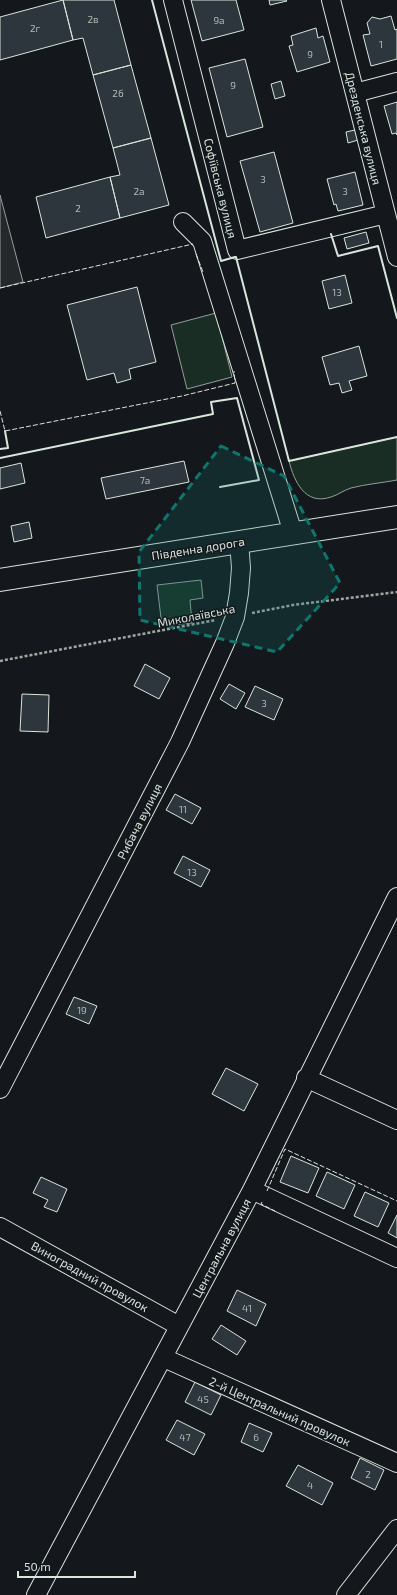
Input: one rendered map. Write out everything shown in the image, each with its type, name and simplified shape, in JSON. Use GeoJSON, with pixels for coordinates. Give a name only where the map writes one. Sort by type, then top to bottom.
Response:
{"type":"FeatureCollection","features":[{"type":"Feature","properties":{"kind":"highway","name":"Південна дорога"},"geometry":{"type":"LineString","coordinates":[[0,580],[397,517]]}},
{"type":"Feature","properties":{"kind":"street","name":"Софіївська вулиця"},"geometry":{"type":"LineString","coordinates":[[173,0],[237,250],[386,214]]}},
{"type":"Feature","properties":{"kind":"street","name":"Дрезденська вулиця"},"geometry":{"type":"LineString","coordinates":[[331,0],[397,257]]}},
{"type":"Feature","properties":{"kind":"street"},"geometry":{"type":"LineString","coordinates":[[355,93],[397,82]]}},
{"type":"Feature","properties":{"kind":"street"},"geometry":{"type":"LineString","coordinates":[[183,222],[202,241],[293,533]]}},
{"type":"Feature","properties":{"kind":"street","name":"Рибача вулиця"},"geometry":{"type":"LineString","coordinates":[[0,1089],[180,742],[225,643],[235,617],[241,568],[239,541]]}},
{"type":"Feature","properties":{"kind":"street","name":"Центральна вулиця"},"geometry":{"type":"LineString","coordinates":[[36,1595],[164,1358],[179,1326],[252,1190],[306,1078],[397,897]]}},
{"type":"Feature","properties":{"kind":"street"},"geometry":{"type":"LineString","coordinates":[[306,1078],[397,1120]]}},
{"type":"Feature","properties":{"kind":"street"},"geometry":{"type":"LineString","coordinates":[[252,1190],[397,1258]]}},
{"type":"Feature","properties":{"kind":"street","name":"Виноградний провулок"},"geometry":{"type":"LineString","coordinates":[[0,1227],[179,1326]]}},
{"type":"Feature","properties":{"kind":"street","name":"2-й Центральний провулок"},"geometry":{"type":"LineString","coordinates":[[164,1358],[397,1463]]}},
{"type":"Feature","properties":{"kind":"street"},"geometry":{"type":"LineString","coordinates":[[346,1595],[397,1529]]}},
{"type":"Feature","properties":{"kind":"path","name":"Миколаївська"},"geometry":{"type":"LineString","coordinates":[[0,661],[294,605],[397,592]]}},
{"type":"Feature","properties":{"kind":"highlighted area"},"geometry":{"type":"Polygon","coordinates":[[[221,446],[284,476],[340,583],[277,652],[140,620],[139,552],[221,446]]]}},
{"type":"Feature","properties":{"kind":"green space"},"geometry":{"type":"Polygon","coordinates":[[[216,313],[232,377],[187,389],[171,325],[216,313]]]}},
{"type":"Feature","properties":{"kind":"green space"},"geometry":{"type":"Polygon","coordinates":[[[397,437],[397,480],[362,485],[322,499],[314,498],[302,490],[291,469],[289,461],[397,437]]]}},
{"type":"Feature","properties":{"kind":"green space"},"geometry":{"type":"Polygon","coordinates":[[[201,580],[203,598],[190,600],[192,623],[162,626],[157,585],[201,580]]]}},
{"type":"Feature","properties":{"kind":"shaded area"},"geometry":{"type":"Polygon","coordinates":[[[0,195],[23,282],[0,288],[0,195]]]}},
{"type":"Feature","properties":{"kind":"building"},"geometry":{"type":"Polygon","coordinates":[[[63,0],[73,40],[0,60],[0,17],[63,0]]]}},
{"type":"Feature","properties":{"kind":"building"},"geometry":{"type":"Polygon","coordinates":[[[63,0],[114,0],[131,65],[93,75],[83,38],[73,40],[63,0]]]}},
{"type":"Feature","properties":{"kind":"building"},"geometry":{"type":"Polygon","coordinates":[[[191,0],[236,0],[244,30],[202,41],[191,0]]]}},
{"type":"Feature","properties":{"kind":"building"},"geometry":{"type":"Polygon","coordinates":[[[269,0],[286,0],[287,1],[270,5],[269,0]]]}},
{"type":"Feature","properties":{"kind":"building"},"geometry":{"type":"Polygon","coordinates":[[[391,16],[395,30],[397,29],[397,59],[371,66],[363,35],[370,34],[367,23],[372,17],[380,19],[391,16]]]}},
{"type":"Feature","properties":{"kind":"building"},"geometry":{"type":"Polygon","coordinates":[[[316,28],[318,38],[323,36],[330,62],[297,72],[289,46],[293,45],[291,36],[316,28]]]}},
{"type":"Feature","properties":{"kind":"building"},"geometry":{"type":"Polygon","coordinates":[[[245,59],[263,127],[227,137],[209,68],[245,59]]]}},
{"type":"Feature","properties":{"kind":"building"},"geometry":{"type":"Polygon","coordinates":[[[131,65],[151,138],[113,148],[93,75],[131,65]]]}},
{"type":"Feature","properties":{"kind":"building"},"geometry":{"type":"Polygon","coordinates":[[[281,81],[285,96],[275,99],[271,84],[281,81]]]}},
{"type":"Feature","properties":{"kind":"building"},"geometry":{"type":"Polygon","coordinates":[[[397,102],[397,135],[396,133],[392,134],[384,106],[397,102]]]}},
{"type":"Feature","properties":{"kind":"building"},"geometry":{"type":"Polygon","coordinates":[[[355,130],[358,140],[348,143],[346,132],[355,130]]]}},
{"type":"Feature","properties":{"kind":"building"},"geometry":{"type":"Polygon","coordinates":[[[151,138],[169,205],[120,218],[110,177],[120,175],[113,148],[151,138]]]}},
{"type":"Feature","properties":{"kind":"building"},"geometry":{"type":"Polygon","coordinates":[[[274,152],[293,223],[260,232],[240,161],[274,152]]]}},
{"type":"Feature","properties":{"kind":"building"},"geometry":{"type":"Polygon","coordinates":[[[355,172],[363,205],[338,211],[336,204],[334,205],[327,179],[355,172]]]}},
{"type":"Feature","properties":{"kind":"building"},"geometry":{"type":"Polygon","coordinates":[[[110,177],[120,218],[46,238],[36,197],[110,177]]]}},
{"type":"Feature","properties":{"kind":"building"},"geometry":{"type":"Polygon","coordinates":[[[366,232],[369,243],[347,249],[344,238],[366,232]]]}},
{"type":"Feature","properties":{"kind":"building"},"geometry":{"type":"Polygon","coordinates":[[[345,275],[352,303],[329,309],[322,281],[345,275]]]}},
{"type":"Feature","properties":{"kind":"building"},"geometry":{"type":"Polygon","coordinates":[[[137,287],[156,362],[129,369],[131,379],[117,383],[114,373],[87,380],[67,305],[137,287]]]}},
{"type":"Feature","properties":{"kind":"building"},"geometry":{"type":"Polygon","coordinates":[[[359,346],[367,376],[349,381],[352,390],[342,393],[339,383],[330,385],[322,357],[359,346]]]}},
{"type":"Feature","properties":{"kind":"building"},"geometry":{"type":"Polygon","coordinates":[[[184,461],[189,482],[106,499],[101,478],[184,461]]]}},
{"type":"Feature","properties":{"kind":"building"},"geometry":{"type":"Polygon","coordinates":[[[21,463],[25,483],[0,489],[0,468],[21,463]]]}},
{"type":"Feature","properties":{"kind":"building"},"geometry":{"type":"Polygon","coordinates":[[[29,522],[32,538],[14,542],[11,526],[29,522]]]}},
{"type":"Feature","properties":{"kind":"building"},"geometry":{"type":"Polygon","coordinates":[[[145,664],[170,678],[159,699],[134,686],[145,664]]]}},
{"type":"Feature","properties":{"kind":"building"},"geometry":{"type":"Polygon","coordinates":[[[229,684],[245,693],[236,709],[220,699],[229,684]]]}},
{"type":"Feature","properties":{"kind":"building"},"geometry":{"type":"Polygon","coordinates":[[[255,686],[283,699],[274,720],[245,707],[255,686]]]}},
{"type":"Feature","properties":{"kind":"building"},"geometry":{"type":"Polygon","coordinates":[[[22,694],[49,695],[48,732],[20,731],[22,694]]]}},
{"type":"Feature","properties":{"kind":"building"},"geometry":{"type":"Polygon","coordinates":[[[175,794],[201,808],[192,824],[166,810],[175,794]]]}},
{"type":"Feature","properties":{"kind":"building"},"geometry":{"type":"Polygon","coordinates":[[[183,856],[210,870],[201,887],[174,873],[183,856]]]}},
{"type":"Feature","properties":{"kind":"building"},"geometry":{"type":"Polygon","coordinates":[[[74,997],[97,1006],[89,1024],[66,1014],[74,997]]]}},
{"type":"Feature","properties":{"kind":"building"},"geometry":{"type":"Polygon","coordinates":[[[226,1068],[258,1084],[244,1111],[212,1094],[226,1068]]]}},
{"type":"Feature","properties":{"kind":"building"},"geometry":{"type":"Polygon","coordinates":[[[291,1156],[319,1168],[308,1193],[280,1182],[291,1156]]]}},
{"type":"Feature","properties":{"kind":"building"},"geometry":{"type":"Polygon","coordinates":[[[327,1172],[355,1185],[344,1209],[316,1196],[327,1172]]]}},
{"type":"Feature","properties":{"kind":"building"},"geometry":{"type":"Polygon","coordinates":[[[41,1177],[67,1189],[57,1212],[44,1207],[48,1200],[33,1193],[41,1177]]]}},
{"type":"Feature","properties":{"kind":"building"},"geometry":{"type":"Polygon","coordinates":[[[365,1192],[389,1203],[378,1227],[354,1216],[365,1192]]]}},
{"type":"Feature","properties":{"kind":"building"},"geometry":{"type":"Polygon","coordinates":[[[397,1215],[397,1238],[388,1233],[397,1215]]]}},
{"type":"Feature","properties":{"kind":"building"},"geometry":{"type":"Polygon","coordinates":[[[237,1290],[266,1304],[256,1326],[227,1311],[237,1290]]]}},
{"type":"Feature","properties":{"kind":"building"},"geometry":{"type":"Polygon","coordinates":[[[221,1325],[246,1341],[237,1355],[212,1339],[221,1325]]]}},
{"type":"Feature","properties":{"kind":"building"},"geometry":{"type":"Polygon","coordinates":[[[195,1382],[221,1395],[211,1415],[185,1402],[195,1382]]]}},
{"type":"Feature","properties":{"kind":"building"},"geometry":{"type":"Polygon","coordinates":[[[177,1420],[205,1434],[194,1455],[166,1440],[177,1420]]]}},
{"type":"Feature","properties":{"kind":"building"},"geometry":{"type":"Polygon","coordinates":[[[249,1423],[272,1433],[263,1452],[241,1442],[249,1423]]]}},
{"type":"Feature","properties":{"kind":"building"},"geometry":{"type":"Polygon","coordinates":[[[360,1458],[384,1470],[375,1490],[351,1478],[360,1458]]]}},
{"type":"Feature","properties":{"kind":"building"},"geometry":{"type":"Polygon","coordinates":[[[298,1465],[333,1483],[322,1505],[286,1486],[298,1465]]]}},
{"type":"Feature","properties":{"kind":"fence"},"geometry":{"type":"LineString","coordinates":[[0,288],[193,244]]}},
{"type":"Feature","properties":{"kind":"fence"},"geometry":{"type":"LineString","coordinates":[[196,254],[203,272]]}},
{"type":"Feature","properties":{"kind":"fence"},"geometry":{"type":"LineString","coordinates":[[0,411],[5,431],[182,396],[235,383],[234,371]]}},
{"type":"Feature","properties":{"kind":"fence"},"geometry":{"type":"LineString","coordinates":[[267,1191],[285,1149],[397,1201]]}},
{"type":"Feature","properties":{"kind":"fence"},"geometry":{"type":"LineString","coordinates":[[262,1202],[261,1204],[275,1211]]}},
{"type":"Feature","properties":{"kind":"wall"},"geometry":{"type":"LineString","coordinates":[[152,0],[221,261],[235,257]]}},
{"type":"Feature","properties":{"kind":"wall"},"geometry":{"type":"LineString","coordinates":[[331,234],[338,256],[378,246],[397,318]]}},
{"type":"Feature","properties":{"kind":"wall"},"geometry":{"type":"LineString","coordinates":[[236,257],[289,461],[397,437]]}},
{"type":"Feature","properties":{"kind":"wall"},"geometry":{"type":"LineString","coordinates":[[0,458],[213,414],[211,402],[237,398],[259,480],[220,487]]}},
{"type":"Feature","properties":{"kind":"wall"},"geometry":{"type":"LineString","coordinates":[[0,449],[8,448],[5,431]]}}]}
